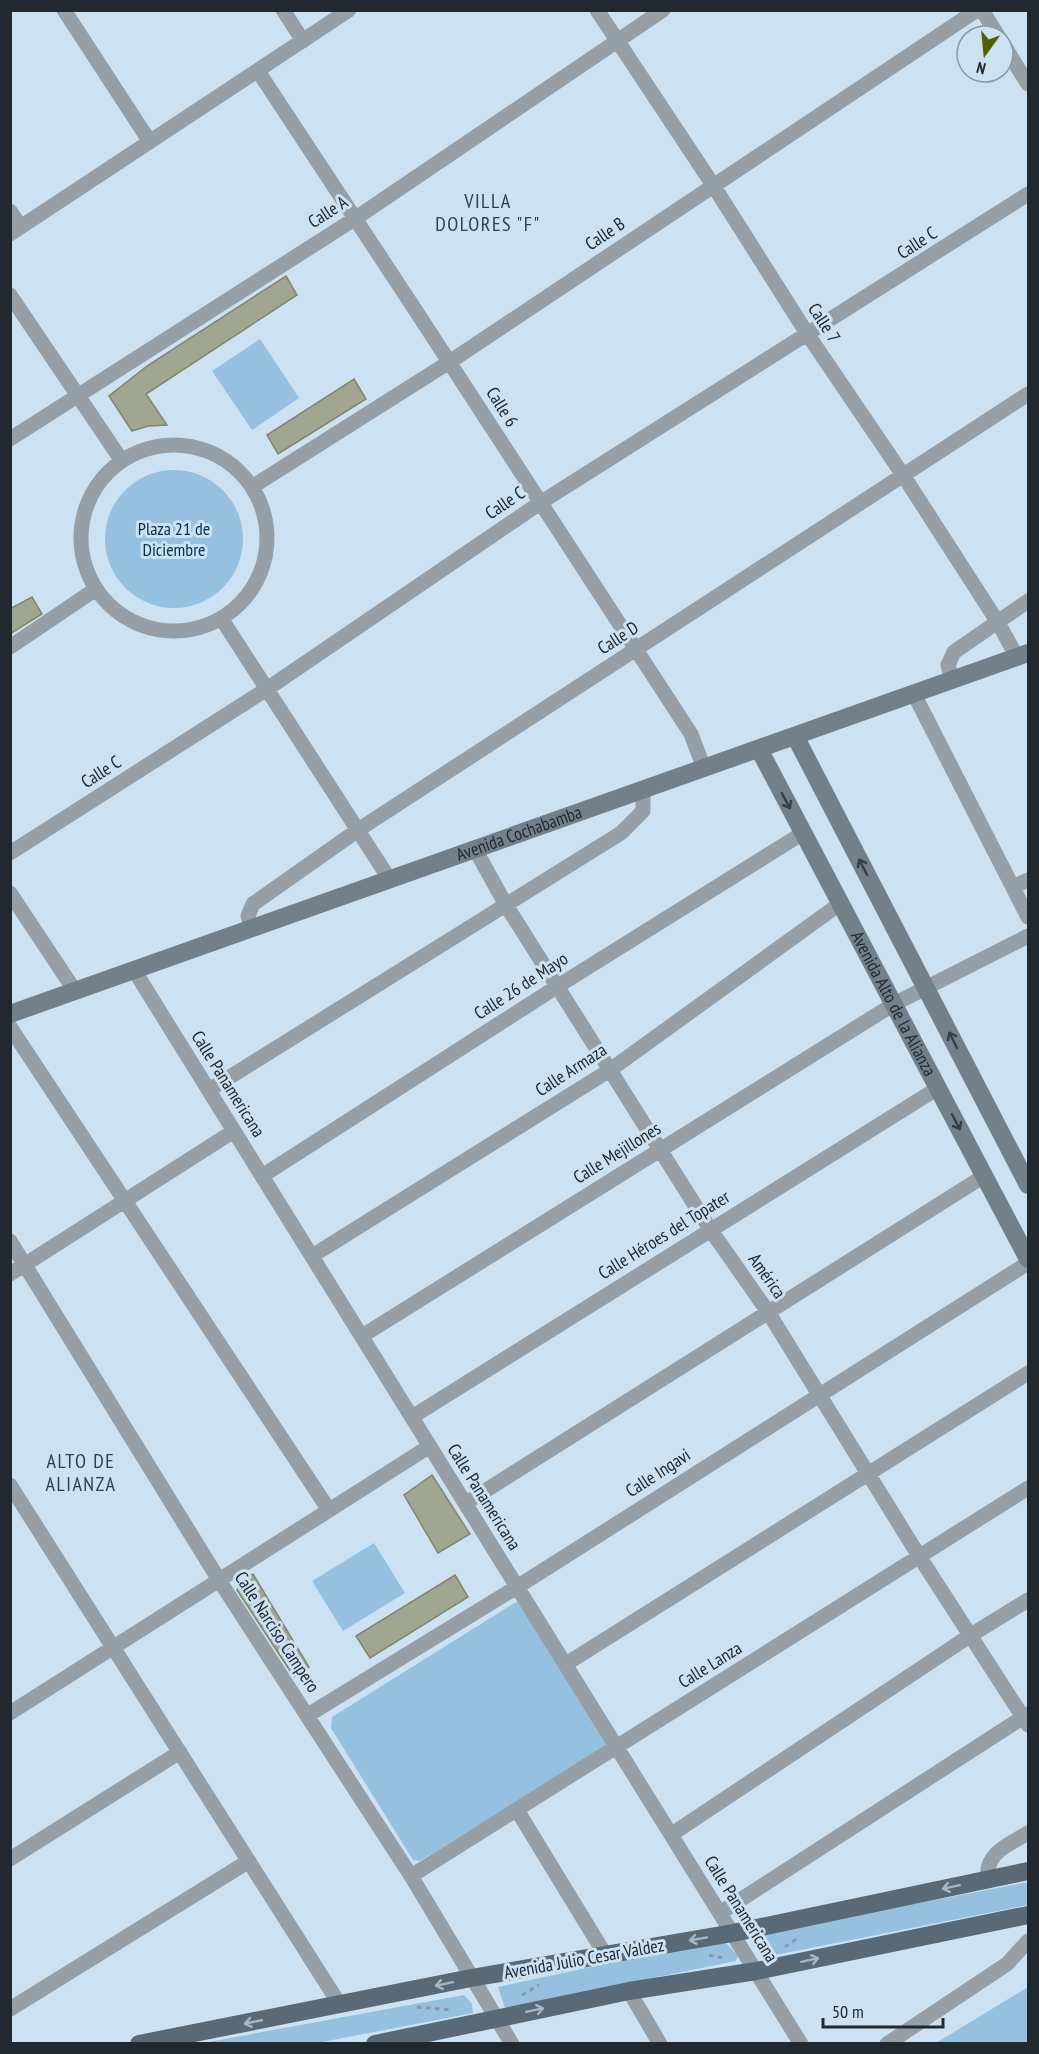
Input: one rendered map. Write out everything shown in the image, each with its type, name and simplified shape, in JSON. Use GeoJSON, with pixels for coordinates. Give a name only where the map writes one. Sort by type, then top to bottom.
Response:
{"type":"FeatureCollection","features":[{"type":"Feature","properties":{"kind":"main road","name":"Avenida Julio Cesar Valdez"},"geometry":{"type":"LineString","coordinates":[[139,2043],[471,1978],[733,1933],[1029,1871]]}},
{"type":"Feature","properties":{"kind":"main road"},"geometry":{"type":"LineString","coordinates":[[375,2043],[629,1991],[756,1971],[1029,1915]]}},
{"type":"Feature","properties":{"kind":"street"},"geometry":{"type":"LineString","coordinates":[[64,10],[150,142]]}},
{"type":"Feature","properties":{"kind":"street"},"geometry":{"type":"LineString","coordinates":[[283,10],[303,41]]}},
{"type":"Feature","properties":{"kind":"street"},"geometry":{"type":"LineString","coordinates":[[10,211],[16,230],[350,10]]}},
{"type":"Feature","properties":{"kind":"street","name":"Calle 7"},"geometry":{"type":"LineString","coordinates":[[597,10],[713,185],[808,335],[903,475],[997,621],[1023,655]]}},
{"type":"Feature","properties":{"kind":"street","name":"Calle A"},"geometry":{"type":"LineString","coordinates":[[10,439],[356,218],[663,10]]}},
{"type":"Feature","properties":{"kind":"street"},"geometry":{"type":"LineString","coordinates":[[980,10],[990,24]]}},
{"type":"Feature","properties":{"kind":"street","name":"Calle B"},"geometry":{"type":"LineString","coordinates":[[252,487],[451,361],[980,10]]}},
{"type":"Feature","properties":{"kind":"street"},"geometry":{"type":"LineString","coordinates":[[1015,62],[1029,84]]}},
{"type":"Feature","properties":{"kind":"street","name":"Calle 6"},"geometry":{"type":"LineString","coordinates":[[258,71],[451,361],[540,503],[691,734],[704,768]]}},
{"type":"Feature","properties":{"kind":"street","name":"Calle C"},"geometry":{"type":"LineString","coordinates":[[10,853],[267,689],[540,503],[1029,194]]}},
{"type":"Feature","properties":{"kind":"street"},"geometry":{"type":"LineString","coordinates":[[10,295],[79,394],[122,461]]}},
{"type":"Feature","properties":{"kind":"street","name":"Calle D"},"geometry":{"type":"LineString","coordinates":[[252,928],[248,916],[253,904],[358,830],[1029,394]]}},
{"type":"Feature","properties":{"kind":"street"},"geometry":{"type":"LineString","coordinates":[[168,445],[200,449],[230,464],[252,487],[265,518],[267,551],[260,575],[247,597],[221,618],[207,625],[177,631],[146,627],[118,612],[96,589],[82,556],[83,520],[97,486],[122,461],[152,448],[168,445]]}},
{"type":"Feature","properties":{"kind":"street"},"geometry":{"type":"LineString","coordinates":[[10,647],[96,589]]}},
{"type":"Feature","properties":{"kind":"street"},"geometry":{"type":"LineString","coordinates":[[952,680],[948,665],[949,658],[997,621],[1029,601]]}},
{"type":"Feature","properties":{"kind":"street"},"geometry":{"type":"LineString","coordinates":[[221,618],[390,880]]}},
{"type":"Feature","properties":{"kind":"street","name":"Avenida Cochabamba"},"geometry":{"type":"LineString","coordinates":[[10,1014],[1023,655]]}},
{"type":"Feature","properties":{"kind":"street"},"geometry":{"type":"LineString","coordinates":[[914,694],[1029,917]]}},
{"type":"Feature","properties":{"kind":"street","name":"Avenida Alto de la Alianza"},"geometry":{"type":"LineString","coordinates":[[795,736],[1029,1185]]}},
{"type":"Feature","properties":{"kind":"street","name":"Avenida Alto de la Alianza"},"geometry":{"type":"LineString","coordinates":[[759,749],[1029,1261]]}},
{"type":"Feature","properties":{"kind":"street"},"geometry":{"type":"LineString","coordinates":[[209,1089],[628,827],[643,811],[643,790]]}},
{"type":"Feature","properties":{"kind":"street","name":"Calle 26 de Mayo"},"geometry":{"type":"LineString","coordinates":[[262,1176],[803,832]]}},
{"type":"Feature","properties":{"kind":"street","name":"América"},"geometry":{"type":"LineString","coordinates":[[475,849],[506,905],[710,1229],[768,1311],[919,1556],[1027,1719]]}},
{"type":"Feature","properties":{"kind":"street"},"geometry":{"type":"LineString","coordinates":[[1013,887],[1029,880]]}},
{"type":"Feature","properties":{"kind":"street"},"geometry":{"type":"LineString","coordinates":[[10,893],[75,991]]}},
{"type":"Feature","properties":{"kind":"street","name":"Calle Armaza"},"geometry":{"type":"LineString","coordinates":[[312,1256],[610,1070],[841,903]]}},
{"type":"Feature","properties":{"kind":"street","name":"Calle Mejillones"},"geometry":{"type":"LineString","coordinates":[[362,1336],[894,1004],[1029,936]]}},
{"type":"Feature","properties":{"kind":"street","name":"Calle Panamericana"},"geometry":{"type":"LineString","coordinates":[[134,970],[801,2043]]}},
{"type":"Feature","properties":{"kind":"street"},"geometry":{"type":"LineString","coordinates":[[10,1027],[328,1510]]}},
{"type":"Feature","properties":{"kind":"street","name":"Calle Héroes del Topater"},"geometry":{"type":"LineString","coordinates":[[412,1417],[938,1088]]}},
{"type":"Feature","properties":{"kind":"street"},"geometry":{"type":"LineString","coordinates":[[10,1274],[234,1131]]}},
{"type":"Feature","properties":{"kind":"street"},"geometry":{"type":"LineString","coordinates":[[466,1503],[984,1176]]}},
{"type":"Feature","properties":{"kind":"street","name":"Calle Narciso Campero"},"geometry":{"type":"LineString","coordinates":[[10,1241],[219,1580],[411,1876],[512,2043]]}},
{"type":"Feature","properties":{"kind":"street","name":"Calle Ingavi"},"geometry":{"type":"LineString","coordinates":[[308,1715],[518,1587],[1029,1261]]}},
{"type":"Feature","properties":{"kind":"street"},"geometry":{"type":"LineString","coordinates":[[566,1664],[1029,1373]]}},
{"type":"Feature","properties":{"kind":"street"},"geometry":{"type":"LineString","coordinates":[[10,1713],[430,1446]]}},
{"type":"Feature","properties":{"kind":"street"},"geometry":{"type":"LineString","coordinates":[[10,1485],[340,2005]]}},
{"type":"Feature","properties":{"kind":"street","name":"Calle Lanza"},"geometry":{"type":"LineString","coordinates":[[411,1876],[1029,1488]]}},
{"type":"Feature","properties":{"kind":"street"},"geometry":{"type":"LineString","coordinates":[[672,1834],[971,1635],[1029,1600]]}},
{"type":"Feature","properties":{"kind":"street"},"geometry":{"type":"LineString","coordinates":[[720,1913],[1027,1719]]}},
{"type":"Feature","properties":{"kind":"street"},"geometry":{"type":"LineString","coordinates":[[10,1859],[180,1752]]}},
{"type":"Feature","properties":{"kind":"street"},"geometry":{"type":"LineString","coordinates":[[516,1810],[606,1956]]}},
{"type":"Feature","properties":{"kind":"street"},"geometry":{"type":"LineString","coordinates":[[988,1879],[987,1867],[998,1851],[1029,1833]]}},
{"type":"Feature","properties":{"kind":"street"},"geometry":{"type":"LineString","coordinates":[[10,2009],[249,1861]]}},
{"type":"Feature","properties":{"kind":"street"},"geometry":{"type":"LineString","coordinates":[[887,2043],[1007,1964],[1029,1941]]}},
{"type":"Feature","properties":{"kind":"street"},"geometry":{"type":"LineString","coordinates":[[629,1991],[660,2043]]}},
{"type":"Feature","properties":{"kind":"path"},"geometry":{"type":"LineString","coordinates":[[408,2009],[420,2007],[459,2011]]}},
{"type":"Feature","properties":{"kind":"green space"},"geometry":{"type":"Polygon","coordinates":[[[260,339],[299,398],[252,430],[212,371],[260,339]]]}},
{"type":"Feature","properties":{"kind":"green space","name":"Plaza 21 de Diciembre"},"geometry":{"type":"Polygon","coordinates":[[[174,470],[200,475],[223,490],[238,513],[243,539],[238,565],[223,588],[200,603],[174,608],[148,603],[125,588],[110,565],[105,539],[110,513],[125,490],[148,475],[174,470]]]}},
{"type":"Feature","properties":{"kind":"green space"},"geometry":{"type":"Polygon","coordinates":[[[374,1543],[405,1593],[343,1631],[312,1581],[374,1543]]]}},
{"type":"Feature","properties":{"kind":"green space"},"geometry":{"type":"Polygon","coordinates":[[[521,1599],[611,1743],[420,1861],[413,1860],[331,1728],[332,1717],[521,1599]]]}},
{"type":"Feature","properties":{"kind":"green space"},"geometry":{"type":"Polygon","coordinates":[[[1028,1882],[1028,1905],[775,1955],[765,1950],[759,1940],[763,1933],[1028,1882]]]}},
{"type":"Feature","properties":{"kind":"green space"},"geometry":{"type":"Polygon","coordinates":[[[722,1939],[738,1956],[736,1961],[505,2008],[498,1987],[722,1939]]]}},
{"type":"Feature","properties":{"kind":"green space"},"geometry":{"type":"Polygon","coordinates":[[[1028,1987],[1028,2043],[935,2043],[941,2040],[1028,1987]]]}},
{"type":"Feature","properties":{"kind":"green space"},"geometry":{"type":"Polygon","coordinates":[[[464,1995],[472,2004],[473,2013],[317,2043],[203,2043],[464,1995]]]}},
{"type":"Feature","properties":{"kind":"building"},"geometry":{"type":"Polygon","coordinates":[[[286,276],[297,295],[146,394],[167,425],[148,426],[132,431],[109,396],[147,366],[286,276]]]}},
{"type":"Feature","properties":{"kind":"building"},"geometry":{"type":"Polygon","coordinates":[[[354,379],[366,399],[278,454],[267,435],[354,379]]]}},
{"type":"Feature","properties":{"kind":"building"},"geometry":{"type":"Polygon","coordinates":[[[32,597],[42,614],[10,634],[10,609],[32,597]]]}},
{"type":"Feature","properties":{"kind":"building"},"geometry":{"type":"Polygon","coordinates":[[[432,1475],[470,1534],[438,1553],[404,1495],[432,1475]]]}},
{"type":"Feature","properties":{"kind":"building"},"geometry":{"type":"Polygon","coordinates":[[[253,1574],[309,1667],[294,1677],[237,1590],[240,1583],[253,1574]]]}},
{"type":"Feature","properties":{"kind":"building"},"geometry":{"type":"Polygon","coordinates":[[[455,1575],[468,1597],[370,1658],[356,1636],[455,1575]]]}},
{"type":"Feature","properties":{"kind":"district","name":"VILLA DOLORES \"F\""},"geometry":{"type":"Point","coordinates":[488,212]}},
{"type":"Feature","properties":{"kind":"district","name":"ALTO DE ALIANZA"},"geometry":{"type":"Point","coordinates":[81,1472]}}]}
